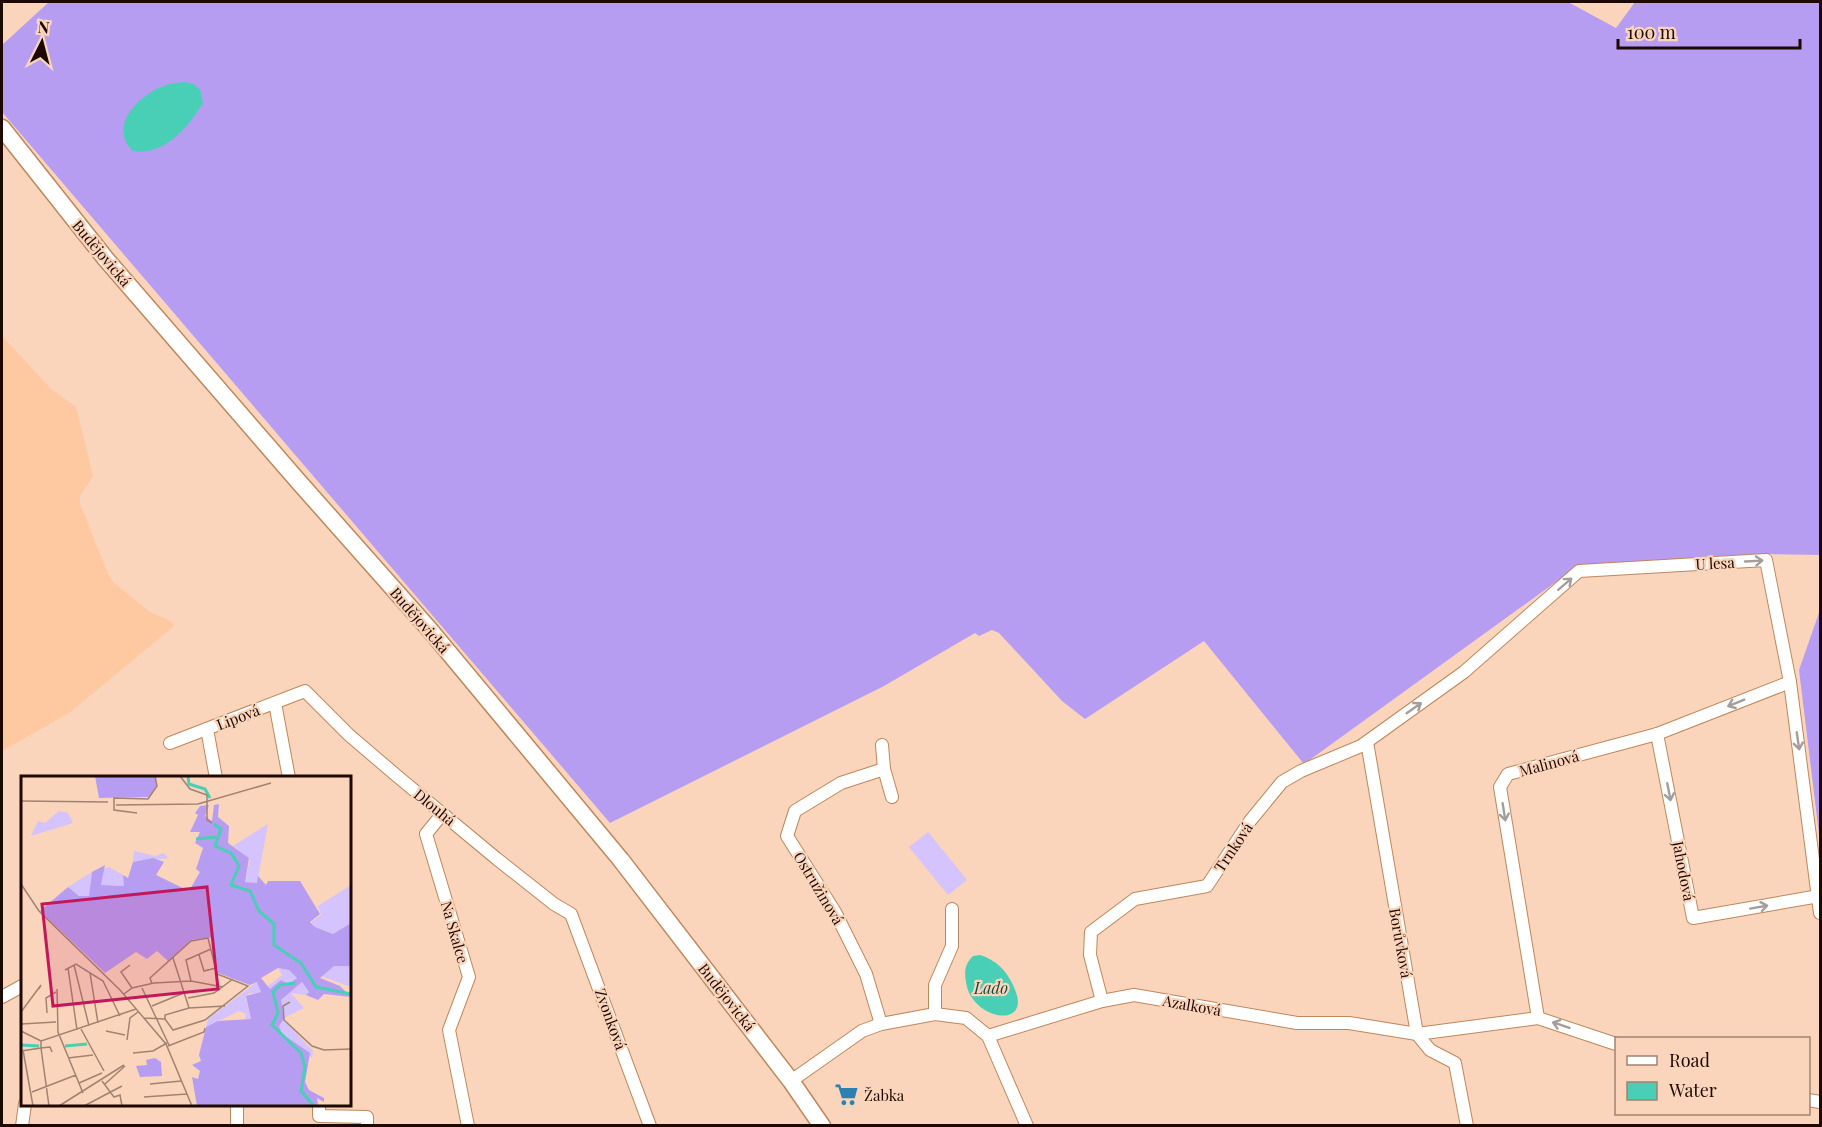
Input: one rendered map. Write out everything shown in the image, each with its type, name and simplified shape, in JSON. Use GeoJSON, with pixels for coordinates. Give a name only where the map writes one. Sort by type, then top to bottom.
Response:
{"type":"FeatureCollection","features":[{"type":"Feature","properties":{"kind":"main road","name":"Budějovická"},"geometry":{"type":"LineString","coordinates":[[2,128],[105,258],[453,658],[621,860],[791,1081],[822,1125]]}},
{"type":"Feature","properties":{"kind":"street","name":"U lesa"},"geometry":{"type":"LineString","coordinates":[[1367,742],[1464,672],[1579,571],[1766,560],[1790,682],[1821,914]]}},
{"type":"Feature","properties":{"kind":"street","name":"Malinová"},"geometry":{"type":"LineString","coordinates":[[1538,1017],[1500,787],[1508,774],[1658,734],[1790,682]]}},
{"type":"Feature","properties":{"kind":"street","name":"Lipová"},"geometry":{"type":"LineString","coordinates":[[170,743],[305,691]]}},
{"type":"Feature","properties":{"kind":"street","name":"Dlouhá"},"geometry":{"type":"LineString","coordinates":[[305,691],[349,735],[497,859],[571,914]]}},
{"type":"Feature","properties":{"kind":"street"},"geometry":{"type":"LineString","coordinates":[[275,703],[289,776]]}},
{"type":"Feature","properties":{"kind":"street"},"geometry":{"type":"LineString","coordinates":[[207,729],[216,776]]}},
{"type":"Feature","properties":{"kind":"street","name":"Jahodová"},"geometry":{"type":"LineString","coordinates":[[1658,734],[1693,918],[1819,896]]}},
{"type":"Feature","properties":{"kind":"street","name":"Trnková"},"geometry":{"type":"LineString","coordinates":[[1102,1001],[1090,955],[1090,932],[1135,899],[1207,886],[1250,821],[1282,782],[1301,771],[1367,742]]}},
{"type":"Feature","properties":{"kind":"street","name":"Borůvková"},"geometry":{"type":"LineString","coordinates":[[1367,742],[1417,1034]]}},
{"type":"Feature","properties":{"kind":"street"},"geometry":{"type":"LineString","coordinates":[[882,745],[884,769],[892,797]]}},
{"type":"Feature","properties":{"kind":"street","name":"Ostružinová"},"geometry":{"type":"LineString","coordinates":[[881,1024],[866,974],[835,912],[787,836],[795,811],[841,783],[884,769]]}},
{"type":"Feature","properties":{"kind":"street","name":"Na Skalce"},"geometry":{"type":"LineString","coordinates":[[443,813],[426,834],[469,977],[449,1030],[468,1125]]}},
{"type":"Feature","properties":{"kind":"street"},"geometry":{"type":"LineString","coordinates":[[935,1014],[935,986],[952,946],[952,909]]}},
{"type":"Feature","properties":{"kind":"street","name":"Zvonková"},"geometry":{"type":"LineString","coordinates":[[571,914],[650,1125]]}},
{"type":"Feature","properties":{"kind":"street"},"geometry":{"type":"LineString","coordinates":[[2,997],[21,987]]}},
{"type":"Feature","properties":{"kind":"street","name":"Azalková"},"geometry":{"type":"LineString","coordinates":[[988,1036],[1102,1001],[1134,995],[1296,1023],[1349,1023],[1417,1034],[1538,1017],[1615,1043]]}},
{"type":"Feature","properties":{"kind":"street"},"geometry":{"type":"LineString","coordinates":[[791,1081],[862,1031],[881,1024],[935,1014],[966,1018],[988,1036],[1028,1125]]}},
{"type":"Feature","properties":{"kind":"street"},"geometry":{"type":"LineString","coordinates":[[1417,1034],[1430,1050],[1455,1063],[1467,1125]]}},
{"type":"Feature","properties":{"kind":"street"},"geometry":{"type":"LineString","coordinates":[[22,1125],[25,1106]]}},
{"type":"Feature","properties":{"kind":"street"},"geometry":{"type":"LineString","coordinates":[[237,1106],[237,1125]]}},
{"type":"Feature","properties":{"kind":"street"},"geometry":{"type":"LineString","coordinates":[[319,1106],[319,1116],[367,1117],[368,1125]]}},
{"type":"Feature","properties":{"kind":"shaded area"},"geometry":{"type":"Polygon","coordinates":[[[49,2],[1568,2],[1616,28],[1635,2],[1820,2],[1820,555],[1769,554],[1578,566],[1304,764],[1204,641],[1085,719],[1062,701],[999,633],[992,630],[979,636],[975,633],[884,686],[610,823],[2,112],[2,45],[49,2]]]}},
{"type":"Feature","properties":{"kind":"shaded area"},"geometry":{"type":"Polygon","coordinates":[[[2,336],[51,389],[76,407],[93,476],[80,496],[80,504],[108,574],[114,583],[150,612],[171,621],[174,626],[69,713],[2,751],[2,336]]]}},
{"type":"Feature","properties":{"kind":"shaded area"},"geometry":{"type":"Polygon","coordinates":[[[1820,610],[1820,842],[1799,670],[1820,610]]]}},
{"type":"Feature","properties":{"kind":"shaded area"},"geometry":{"type":"Polygon","coordinates":[[[928,832],[967,880],[948,895],[909,847],[928,832]]]}},
{"type":"Feature","properties":{"kind":"water"},"geometry":{"type":"Polygon","coordinates":[[[185,82],[200,89],[203,103],[190,121],[183,130],[165,144],[155,149],[133,151],[126,141],[124,131],[125,121],[130,112],[146,95],[156,89],[168,84],[185,82]]]}},
{"type":"Feature","properties":{"kind":"water","name":"Lado"},"geometry":{"type":"Polygon","coordinates":[[[980,955],[1000,966],[1013,985],[1018,1000],[1016,1009],[1010,1015],[989,1012],[970,995],[966,982],[966,968],[973,956],[980,955]]]}},
{"type":"Feature","properties":{"kind":"place","name":"Žabka"},"geometry":{"type":"Point","coordinates":[846,1095]}}]}
